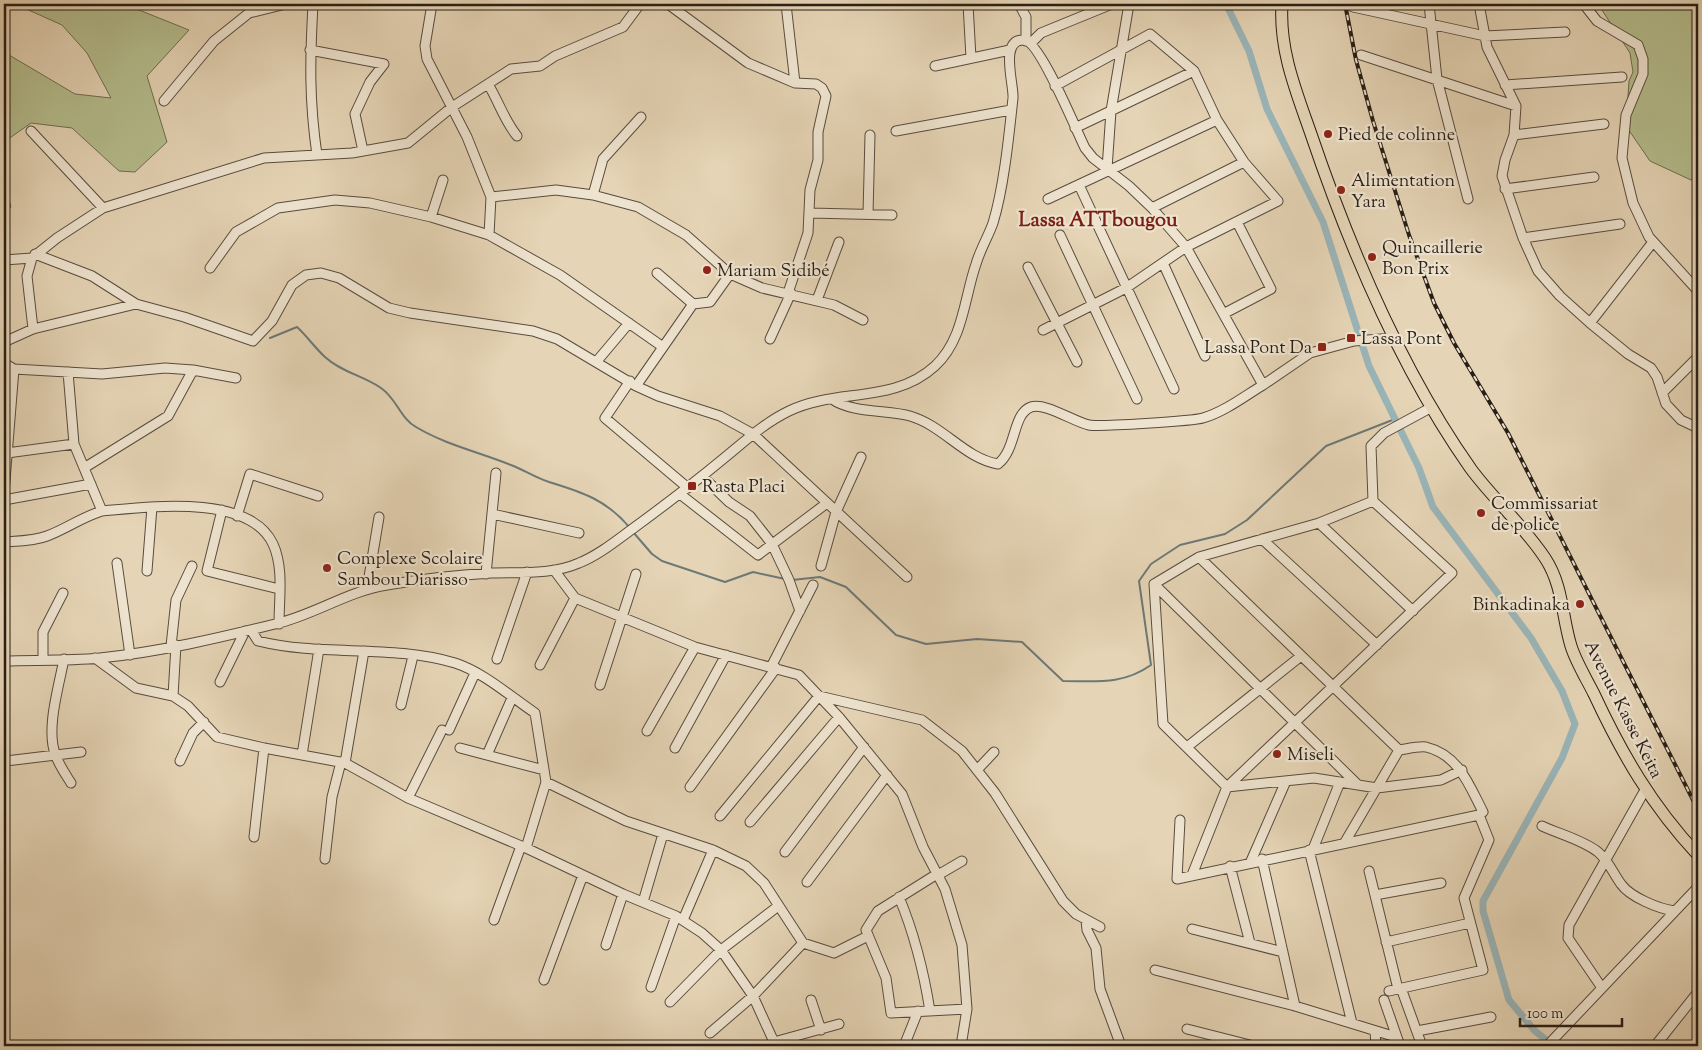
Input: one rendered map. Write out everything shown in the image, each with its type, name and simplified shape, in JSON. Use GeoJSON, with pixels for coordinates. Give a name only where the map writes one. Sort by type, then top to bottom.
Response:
{"type":"FeatureCollection","features":[{"type":"Feature","properties":{"kind":"main road","name":"Avenue Kasse Keita"},"geometry":{"type":"LineString","coordinates":[[1282,4],[1281,31],[1292,78],[1333,201],[1394,338],[1432,407],[1472,469],[1546,559],[1559,588],[1571,646],[1602,712],[1645,790],[1676,831],[1698,855]]}},
{"type":"Feature","properties":{"kind":"street"},"geometry":{"type":"LineString","coordinates":[[164,101],[214,41],[235,24],[249,13],[286,4]]}},
{"type":"Feature","properties":{"kind":"street"},"geometry":{"type":"LineString","coordinates":[[313,4],[310,50],[310,109],[317,155]]}},
{"type":"Feature","properties":{"kind":"street"},"geometry":{"type":"LineString","coordinates":[[432,4],[425,46],[427,59],[452,107],[491,197],[489,235]]}},
{"type":"Feature","properties":{"kind":"street"},"geometry":{"type":"LineString","coordinates":[[33,329],[27,276],[34,256],[103,208],[264,158],[363,151],[408,143],[452,107],[511,69],[540,66],[555,56],[624,26],[640,4]]}},
{"type":"Feature","properties":{"kind":"street"},"geometry":{"type":"LineString","coordinates":[[668,4],[748,63],[795,83],[816,84],[822,88],[826,96],[818,132],[818,160],[810,190],[808,233],[790,293],[770,338]]}},
{"type":"Feature","properties":{"kind":"street"},"geometry":{"type":"LineString","coordinates":[[786,4],[795,83]]}},
{"type":"Feature","properties":{"kind":"street"},"geometry":{"type":"LineString","coordinates":[[968,4],[971,58]]}},
{"type":"Feature","properties":{"kind":"street"},"geometry":{"type":"LineString","coordinates":[[1020,4],[1026,17],[1028,42],[1042,58],[1085,148],[1152,208],[1186,247],[1263,385]]}},
{"type":"Feature","properties":{"kind":"street"},"geometry":{"type":"LineString","coordinates":[[4,661],[95,658],[130,654],[278,624],[316,612],[367,589],[486,574],[554,570],[581,562],[590,558],[680,494],[775,418],[794,408],[830,399],[879,393],[903,386],[931,370],[942,359],[952,344],[963,316],[975,264],[993,221],[1000,193],[1013,88],[1010,50],[1014,43],[1028,42],[1041,33],[1112,4]]}},
{"type":"Feature","properties":{"kind":"street"},"geometry":{"type":"LineString","coordinates":[[1108,170],[1111,111],[1129,4]]}},
{"type":"Feature","properties":{"kind":"street"},"geometry":{"type":"LineString","coordinates":[[1429,4],[1437,79],[1468,199]]}},
{"type":"Feature","properties":{"kind":"street"},"geometry":{"type":"LineString","coordinates":[[1479,4],[1486,47],[1516,106],[1514,135],[1502,176],[1523,238],[1538,270],[1560,296],[1590,323],[1628,354],[1651,368],[1657,376],[1666,404],[1681,420],[1698,428]]}},
{"type":"Feature","properties":{"kind":"street"},"geometry":{"type":"LineString","coordinates":[[1353,7],[1485,36],[1565,32]]}},
{"type":"Feature","properties":{"kind":"street"},"geometry":{"type":"LineString","coordinates":[[1586,8],[1597,21],[1638,45],[1643,59],[1643,74],[1626,116],[1622,158],[1633,203],[1653,242],[1698,292]]}},
{"type":"Feature","properties":{"kind":"street"},"geometry":{"type":"LineString","coordinates":[[1043,330],[1126,288],[1186,247],[1278,201],[1244,162],[1217,120],[1194,71],[1150,34],[1055,86]]}},
{"type":"Feature","properties":{"kind":"street"},"geometry":{"type":"LineString","coordinates":[[310,50],[384,64],[370,82],[355,114],[363,151]]}},
{"type":"Feature","properties":{"kind":"street"},"geometry":{"type":"LineString","coordinates":[[935,66],[1010,50]]}},
{"type":"Feature","properties":{"kind":"street"},"geometry":{"type":"LineString","coordinates":[[1361,55],[1516,106]]}},
{"type":"Feature","properties":{"kind":"street"},"geometry":{"type":"LineString","coordinates":[[1075,128],[1194,71]]}},
{"type":"Feature","properties":{"kind":"street"},"geometry":{"type":"LineString","coordinates":[[1505,85],[1622,77]]}},
{"type":"Feature","properties":{"kind":"street"},"geometry":{"type":"LineString","coordinates":[[488,84],[499,102],[506,123],[517,136]]}},
{"type":"Feature","properties":{"kind":"street"},"geometry":{"type":"LineString","coordinates":[[896,131],[1011,110]]}},
{"type":"Feature","properties":{"kind":"street"},"geometry":{"type":"LineString","coordinates":[[593,195],[603,159],[641,117]]}},
{"type":"Feature","properties":{"kind":"street"},"geometry":{"type":"LineString","coordinates":[[1048,199],[1217,120]]}},
{"type":"Feature","properties":{"kind":"street"},"geometry":{"type":"LineString","coordinates":[[1514,135],[1604,124]]}},
{"type":"Feature","properties":{"kind":"street"},"geometry":{"type":"LineString","coordinates":[[31,131],[103,208]]}},
{"type":"Feature","properties":{"kind":"street"},"geometry":{"type":"LineString","coordinates":[[868,214],[870,135]]}},
{"type":"Feature","properties":{"kind":"street"},"geometry":{"type":"LineString","coordinates":[[1152,208],[1244,162]]}},
{"type":"Feature","properties":{"kind":"street"},"geometry":{"type":"LineString","coordinates":[[1505,189],[1594,177]]}},
{"type":"Feature","properties":{"kind":"street"},"geometry":{"type":"LineString","coordinates":[[431,217],[443,180]]}},
{"type":"Feature","properties":{"kind":"street"},"geometry":{"type":"LineString","coordinates":[[1079,185],[1174,389]]}},
{"type":"Feature","properties":{"kind":"street"},"geometry":{"type":"LineString","coordinates":[[491,197],[556,190],[593,195],[638,207],[686,235],[730,274],[762,288],[790,293],[834,305],[863,320]]}},
{"type":"Feature","properties":{"kind":"street"},"geometry":{"type":"LineString","coordinates":[[210,268],[236,232],[278,208],[335,200],[370,203],[431,217],[489,235],[560,274],[664,347]]}},
{"type":"Feature","properties":{"kind":"street"},"geometry":{"type":"LineString","coordinates":[[810,213],[892,215]]}},
{"type":"Feature","properties":{"kind":"street"},"geometry":{"type":"LineString","coordinates":[[1224,313],[1271,289],[1238,222]]}},
{"type":"Feature","properties":{"kind":"street"},"geometry":{"type":"LineString","coordinates":[[1523,238],[1620,224]]}},
{"type":"Feature","properties":{"kind":"street"},"geometry":{"type":"LineString","coordinates":[[1060,235],[1136,399]]}},
{"type":"Feature","properties":{"kind":"street"},"geometry":{"type":"LineString","coordinates":[[817,300],[839,242]]}},
{"type":"Feature","properties":{"kind":"street"},"geometry":{"type":"LineString","coordinates":[[1590,323],[1653,242]]}},
{"type":"Feature","properties":{"kind":"street"},"geometry":{"type":"LineString","coordinates":[[4,260],[34,256],[92,276],[136,304],[184,317],[253,341],[272,321],[292,286],[306,275],[321,273],[339,278],[390,308],[410,313],[533,331],[557,339],[658,396],[720,416],[753,434],[907,577]]}},
{"type":"Feature","properties":{"kind":"street"},"geometry":{"type":"LineString","coordinates":[[1163,263],[1205,356]]}},
{"type":"Feature","properties":{"kind":"street"},"geometry":{"type":"LineString","coordinates":[[1028,267],[1077,362]]}},
{"type":"Feature","properties":{"kind":"street"},"geometry":{"type":"LineString","coordinates":[[658,273],[693,304],[710,302],[730,274]]}},
{"type":"Feature","properties":{"kind":"street"},"geometry":{"type":"LineString","coordinates":[[4,342],[33,329],[136,304]]}},
{"type":"Feature","properties":{"kind":"street"},"geometry":{"type":"LineString","coordinates":[[688,488],[605,418],[664,347],[693,304]]}},
{"type":"Feature","properties":{"kind":"street"},"geometry":{"type":"LineString","coordinates":[[597,361],[629,323]]}},
{"type":"Feature","properties":{"kind":"street"},"geometry":{"type":"LineString","coordinates":[[830,399],[865,409],[909,416],[932,425],[985,462],[998,464],[1005,458],[1011,446],[1016,426],[1023,414],[1031,407],[1042,406],[1090,425],[1202,418],[1263,385],[1310,353],[1354,341],[1394,338]]}},
{"type":"Feature","properties":{"kind":"street"},"geometry":{"type":"LineString","coordinates":[[1662,393],[1698,357]]}},
{"type":"Feature","properties":{"kind":"street"},"geometry":{"type":"LineString","coordinates":[[4,362],[14,369],[102,374],[165,368],[193,370],[236,378]]}},
{"type":"Feature","properties":{"kind":"street"},"geometry":{"type":"LineString","coordinates":[[4,493],[14,369]]}},
{"type":"Feature","properties":{"kind":"street"},"geometry":{"type":"LineString","coordinates":[[84,468],[168,416],[193,370]]}},
{"type":"Feature","properties":{"kind":"street"},"geometry":{"type":"LineString","coordinates":[[68,372],[74,444],[102,511]]}},
{"type":"Feature","properties":{"kind":"street"},"geometry":{"type":"LineString","coordinates":[[1192,875],[1227,787],[1452,573],[1373,501],[1371,446],[1384,433],[1432,407]]}},
{"type":"Feature","properties":{"kind":"street"},"geometry":{"type":"LineString","coordinates":[[7,453],[74,444]]}},
{"type":"Feature","properties":{"kind":"street"},"geometry":{"type":"LineString","coordinates":[[821,566],[836,512],[861,458]]}},
{"type":"Feature","properties":{"kind":"street"},"geometry":{"type":"LineString","coordinates":[[486,574],[496,473]]}},
{"type":"Feature","properties":{"kind":"street"},"geometry":{"type":"LineString","coordinates":[[237,516],[250,474],[318,496]]}},
{"type":"Feature","properties":{"kind":"street"},"geometry":{"type":"LineString","coordinates":[[702,476],[729,502],[750,516],[772,544],[789,580],[800,611]]}},
{"type":"Feature","properties":{"kind":"street"},"geometry":{"type":"LineString","coordinates":[[4,500],[90,484]]}},
{"type":"Feature","properties":{"kind":"street"},"geometry":{"type":"LineString","coordinates":[[680,494],[758,555],[827,503]]}},
{"type":"Feature","properties":{"kind":"street"},"geometry":{"type":"LineString","coordinates":[[1154,584],[1199,557],[1319,523],[1373,501]]}},
{"type":"Feature","properties":{"kind":"street"},"geometry":{"type":"LineString","coordinates":[[4,542],[47,536],[88,515],[102,511],[174,505],[222,510],[256,523],[272,543],[280,568],[278,624]]}},
{"type":"Feature","properties":{"kind":"street"},"geometry":{"type":"LineString","coordinates":[[147,571],[152,507]]}},
{"type":"Feature","properties":{"kind":"street"},"geometry":{"type":"LineString","coordinates":[[222,510],[207,571],[279,589]]}},
{"type":"Feature","properties":{"kind":"street"},"geometry":{"type":"LineString","coordinates":[[492,514],[579,533]]}},
{"type":"Feature","properties":{"kind":"street"},"geometry":{"type":"LineString","coordinates":[[367,589],[379,518]]}},
{"type":"Feature","properties":{"kind":"street"},"geometry":{"type":"LineString","coordinates":[[1319,523],[1413,611]]}},
{"type":"Feature","properties":{"kind":"street"},"geometry":{"type":"LineString","coordinates":[[1262,539],[1377,645]]}},
{"type":"Feature","properties":{"kind":"street"},"geometry":{"type":"LineString","coordinates":[[1199,557],[1399,750]]}},
{"type":"Feature","properties":{"kind":"street"},"geometry":{"type":"LineString","coordinates":[[117,563],[130,654]]}},
{"type":"Feature","properties":{"kind":"street"},"geometry":{"type":"LineString","coordinates":[[174,696],[176,600],[192,566]]}},
{"type":"Feature","properties":{"kind":"street"},"geometry":{"type":"LineString","coordinates":[[554,570],[575,598],[695,647],[799,675],[839,717],[902,794],[923,847],[945,889],[962,945],[967,1009],[961,1046]]}},
{"type":"Feature","properties":{"kind":"street"},"geometry":{"type":"LineString","coordinates":[[497,659],[528,572]]}},
{"type":"Feature","properties":{"kind":"street"},"geometry":{"type":"LineString","coordinates":[[600,685],[636,574]]}},
{"type":"Feature","properties":{"kind":"street"},"geometry":{"type":"LineString","coordinates":[[1154,584],[1357,784]]}},
{"type":"Feature","properties":{"kind":"street"},"geometry":{"type":"LineString","coordinates":[[1154,584],[1163,724],[1227,787]]}},
{"type":"Feature","properties":{"kind":"street"},"geometry":{"type":"LineString","coordinates":[[690,787],[773,668],[813,585]]}},
{"type":"Feature","properties":{"kind":"street"},"geometry":{"type":"LineString","coordinates":[[42,660],[43,632],[64,593]]}},
{"type":"Feature","properties":{"kind":"street"},"geometry":{"type":"LineString","coordinates":[[540,665],[575,598]]}},
{"type":"Feature","properties":{"kind":"street"},"geometry":{"type":"LineString","coordinates":[[248,630],[258,641],[287,648],[413,656],[453,663],[475,673],[535,713],[546,782],[494,920]]}},
{"type":"Feature","properties":{"kind":"street"},"geometry":{"type":"LineString","coordinates":[[220,682],[248,630]]}},
{"type":"Feature","properties":{"kind":"street"},"geometry":{"type":"LineString","coordinates":[[647,731],[695,647]]}},
{"type":"Feature","properties":{"kind":"street"},"geometry":{"type":"LineString","coordinates":[[302,755],[319,649]]}},
{"type":"Feature","properties":{"kind":"street"},"geometry":{"type":"LineString","coordinates":[[325,859],[332,797],[343,763],[364,652]]}},
{"type":"Feature","properties":{"kind":"street"},"geometry":{"type":"LineString","coordinates":[[675,748],[726,655]]}},
{"type":"Feature","properties":{"kind":"street"},"geometry":{"type":"LineString","coordinates":[[401,705],[413,656]]}},
{"type":"Feature","properties":{"kind":"street"},"geometry":{"type":"LineString","coordinates":[[1187,747],[1301,656]]}},
{"type":"Feature","properties":{"kind":"street"},"geometry":{"type":"LineString","coordinates":[[95,658],[136,688],[174,696],[188,706],[217,737],[343,763],[408,798],[523,847],[623,894],[680,918],[702,933],[721,950],[753,996],[774,1044],[839,1024]]}},
{"type":"Feature","properties":{"kind":"street"},"geometry":{"type":"LineString","coordinates":[[64,659],[52,729],[55,755],[71,784]]}},
{"type":"Feature","properties":{"kind":"street"},"geometry":{"type":"LineString","coordinates":[[408,798],[475,673]]}},
{"type":"Feature","properties":{"kind":"street"},"geometry":{"type":"LineString","coordinates":[[819,696],[922,720],[962,751],[1031,848],[1063,901],[1076,914],[1100,928]]}},
{"type":"Feature","properties":{"kind":"street"},"geometry":{"type":"LineString","coordinates":[[720,816],[819,696]]}},
{"type":"Feature","properties":{"kind":"street"},"geometry":{"type":"LineString","coordinates":[[487,755],[512,698]]}},
{"type":"Feature","properties":{"kind":"street"},"geometry":{"type":"LineString","coordinates":[[750,822],[839,717]]}},
{"type":"Feature","properties":{"kind":"street"},"geometry":{"type":"LineString","coordinates":[[180,761],[193,733],[204,722]]}},
{"type":"Feature","properties":{"kind":"street"},"geometry":{"type":"LineString","coordinates":[[785,852],[864,747]]}},
{"type":"Feature","properties":{"kind":"street"},"geometry":{"type":"LineString","coordinates":[[1180,820],[1176,879],[1251,861],[1479,815],[1483,812],[1462,770],[1451,759],[1425,747],[1399,750]]}},
{"type":"Feature","properties":{"kind":"street"},"geometry":{"type":"LineString","coordinates":[[254,837],[264,748]]}},
{"type":"Feature","properties":{"kind":"street"},"geometry":{"type":"LineString","coordinates":[[460,748],[544,770]]}},
{"type":"Feature","properties":{"kind":"street"},"geometry":{"type":"LineString","coordinates":[[1345,842],[1399,750]]}},
{"type":"Feature","properties":{"kind":"street"},"geometry":{"type":"LineString","coordinates":[[6,761],[81,752]]}},
{"type":"Feature","properties":{"kind":"street"},"geometry":{"type":"LineString","coordinates":[[977,770],[994,752]]}},
{"type":"Feature","properties":{"kind":"street"},"geometry":{"type":"LineString","coordinates":[[1227,787],[1314,778],[1377,788],[1441,780],[1462,770]]}},
{"type":"Feature","properties":{"kind":"street"},"geometry":{"type":"LineString","coordinates":[[807,882],[887,775]]}},
{"type":"Feature","properties":{"kind":"street"},"geometry":{"type":"LineString","coordinates":[[1251,861],[1286,781]]}},
{"type":"Feature","properties":{"kind":"street"},"geometry":{"type":"LineString","coordinates":[[546,782],[626,821],[712,850],[746,866],[764,883],[803,943],[834,953],[868,936]]}},
{"type":"Feature","properties":{"kind":"street"},"geometry":{"type":"LineString","coordinates":[[1340,782],[1311,849],[1352,1023]]}},
{"type":"Feature","properties":{"kind":"street"},"geometry":{"type":"LineString","coordinates":[[1602,988],[1568,938],[1569,925],[1645,790]]}},
{"type":"Feature","properties":{"kind":"street"},"geometry":{"type":"LineString","coordinates":[[1396,989],[1482,972],[1484,968],[1464,898],[1489,840],[1479,815]]}},
{"type":"Feature","properties":{"kind":"street"},"geometry":{"type":"LineString","coordinates":[[1542,826],[1594,849],[1605,860],[1625,890],[1665,910],[1675,911]]}},
{"type":"Feature","properties":{"kind":"street"},"geometry":{"type":"LineString","coordinates":[[643,902],[663,834]]}},
{"type":"Feature","properties":{"kind":"street"},"geometry":{"type":"LineString","coordinates":[[651,987],[680,918],[712,850]]}},
{"type":"Feature","properties":{"kind":"street"},"geometry":{"type":"LineString","coordinates":[[1262,859],[1295,1006]]}},
{"type":"Feature","properties":{"kind":"street"},"geometry":{"type":"LineString","coordinates":[[962,861],[937,874],[878,911],[866,930],[886,978],[891,1012],[967,1009]]}},
{"type":"Feature","properties":{"kind":"street"},"geometry":{"type":"LineString","coordinates":[[1230,866],[1250,943]]}},
{"type":"Feature","properties":{"kind":"street"},"geometry":{"type":"LineString","coordinates":[[1368,871],[1396,989],[1417,1031],[1422,1046]]}},
{"type":"Feature","properties":{"kind":"street"},"geometry":{"type":"LineString","coordinates":[[544,980],[583,875]]}},
{"type":"Feature","properties":{"kind":"street"},"geometry":{"type":"LineString","coordinates":[[1375,895],[1441,883]]}},
{"type":"Feature","properties":{"kind":"street"},"geometry":{"type":"LineString","coordinates":[[1547,1046],[1698,888]]}},
{"type":"Feature","properties":{"kind":"street"},"geometry":{"type":"LineString","coordinates":[[606,945],[623,894]]}},
{"type":"Feature","properties":{"kind":"street"},"geometry":{"type":"LineString","coordinates":[[899,898],[909,921],[930,1011]]}},
{"type":"Feature","properties":{"kind":"street"},"geometry":{"type":"LineString","coordinates":[[670,1002],[721,950],[778,907]]}},
{"type":"Feature","properties":{"kind":"street"},"geometry":{"type":"LineString","coordinates":[[1086,920],[1087,930],[1096,948],[1100,989],[1121,1046]]}},
{"type":"Feature","properties":{"kind":"street"},"geometry":{"type":"LineString","coordinates":[[1386,942],[1470,923]]}},
{"type":"Feature","properties":{"kind":"street"},"geometry":{"type":"LineString","coordinates":[[1192,929],[1282,952]]}},
{"type":"Feature","properties":{"kind":"street"},"geometry":{"type":"LineString","coordinates":[[710,1033],[753,996],[803,943]]}},
{"type":"Feature","properties":{"kind":"street"},"geometry":{"type":"LineString","coordinates":[[1155,970],[1295,1006],[1396,1037]]}},
{"type":"Feature","properties":{"kind":"street"},"geometry":{"type":"LineString","coordinates":[[1654,1046],[1698,992]]}},
{"type":"Feature","properties":{"kind":"street"},"geometry":{"type":"LineString","coordinates":[[811,1000],[821,1030]]}},
{"type":"Feature","properties":{"kind":"street"},"geometry":{"type":"LineString","coordinates":[[1384,1000],[1400,1046]]}},
{"type":"Feature","properties":{"kind":"street"},"geometry":{"type":"LineString","coordinates":[[904,1046],[918,1012]]}},
{"type":"Feature","properties":{"kind":"street"},"geometry":{"type":"LineString","coordinates":[[1417,1031],[1491,1017]]}},
{"type":"Feature","properties":{"kind":"street"},"geometry":{"type":"LineString","coordinates":[[1187,1029],[1254,1046]]}},
{"type":"Feature","properties":{"kind":"street"},"geometry":{"type":"LineString","coordinates":[[1374,1031],[1376,1046]]}},
{"type":"Feature","properties":{"kind":"green space"},"geometry":{"type":"Polygon","coordinates":[[[15,4],[124,4],[189,30],[147,76],[167,142],[135,172],[119,171],[72,128],[31,123],[4,142],[4,52],[75,94],[111,98],[87,53],[62,25],[15,4]]]}},
{"type":"Feature","properties":{"kind":"green space"},"geometry":{"type":"Polygon","coordinates":[[[1598,4],[1698,4],[1698,174],[1691,180],[1650,161],[1626,126],[1629,81],[1633,72],[1630,53],[1598,4]]]}},
{"type":"Feature","properties":{"kind":"green space"},"geometry":{"type":"Polygon","coordinates":[[[4,181],[11,207],[4,212],[4,181]]]}},
{"type":"Feature","properties":{"kind":"waterway"},"geometry":{"type":"LineString","coordinates":[[1226,4],[1249,51],[1267,109],[1323,222],[1369,366],[1419,468],[1433,507],[1531,638],[1562,691],[1575,724],[1562,758],[1483,901],[1483,911],[1509,1000],[1535,1031],[1554,1046]]}},
{"type":"Feature","properties":{"kind":"waterway"},"geometry":{"type":"LineString","coordinates":[[270,338],[297,327],[331,362],[386,392],[406,419],[416,427],[451,444],[499,460],[544,480],[593,498],[612,510],[630,528]]}},
{"type":"Feature","properties":{"kind":"waterway"},"geometry":{"type":"LineString","coordinates":[[792,580],[820,577],[846,587],[896,635],[926,644],[977,639],[1022,642],[1063,681],[1120,679],[1151,665],[1139,581],[1151,564],[1180,545],[1225,534],[1247,520],[1326,446],[1395,419]]}},
{"type":"Feature","properties":{"kind":"waterway"},"geometry":{"type":"LineString","coordinates":[[633,532],[652,554],[662,561],[725,582],[753,572],[785,579]]}},
{"type":"Feature","properties":{"kind":"railway"},"geometry":{"type":"LineString","coordinates":[[1345,4],[1356,60],[1373,121],[1409,235],[1434,303],[1454,343],[1508,433],[1698,810]]}},
{"type":"Feature","properties":{"kind":"place","name":"Pied de colinne"},"geometry":{"type":"Point","coordinates":[1328,134]}},
{"type":"Feature","properties":{"kind":"place","name":"Alimentation Yara"},"geometry":{"type":"Point","coordinates":[1341,190]}},
{"type":"Feature","properties":{"kind":"place","name":"Quincaillerie Bon Prix"},"geometry":{"type":"Point","coordinates":[1372,257]}},
{"type":"Feature","properties":{"kind":"place","name":"Mariam Sidibé"},"geometry":{"type":"Point","coordinates":[707,270]}},
{"type":"Feature","properties":{"kind":"place","name":"Lassa Pont"},"geometry":{"type":"Point","coordinates":[1351,338]}},
{"type":"Feature","properties":{"kind":"place","name":"Lassa Pont Da"},"geometry":{"type":"Point","coordinates":[1322,347]}},
{"type":"Feature","properties":{"kind":"place","name":"Rasta Placi"},"geometry":{"type":"Point","coordinates":[692,486]}},
{"type":"Feature","properties":{"kind":"place","name":"Commissariat de police"},"geometry":{"type":"Point","coordinates":[1481,513]}},
{"type":"Feature","properties":{"kind":"place","name":"Complexe Scolaire Sambou Diarisso"},"geometry":{"type":"Point","coordinates":[327,568]}},
{"type":"Feature","properties":{"kind":"place","name":"Binkadinaka"},"geometry":{"type":"Point","coordinates":[1580,604]}},
{"type":"Feature","properties":{"kind":"place","name":"Miseli"},"geometry":{"type":"Point","coordinates":[1277,754]}},
{"type":"Feature","properties":{"kind":"district","name":"Lassa ATTbougou"},"geometry":{"type":"Point","coordinates":[1098,219]}}]}
